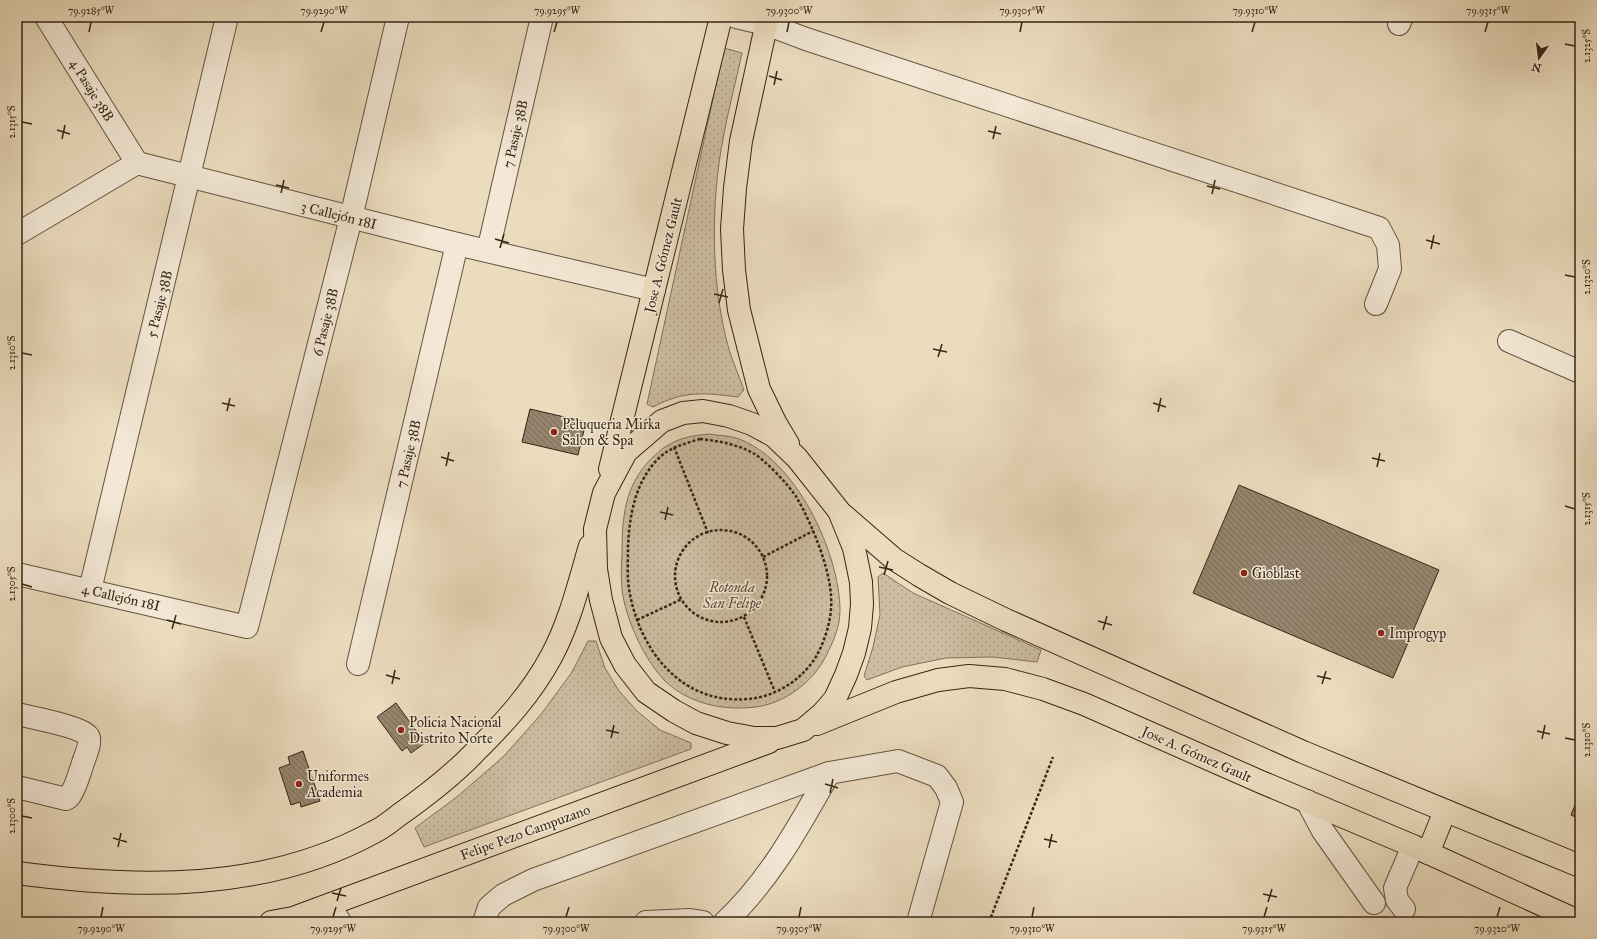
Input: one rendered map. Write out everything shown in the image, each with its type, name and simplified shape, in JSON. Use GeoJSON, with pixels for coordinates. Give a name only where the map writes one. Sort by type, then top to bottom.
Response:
{"type":"FeatureCollection","features":[{"type":"Feature","properties":{"kind":"main road","name":"Jose A. Gómez Gault"},"geometry":{"type":"LineString","coordinates":[[604,493],[721,17]]}},
{"type":"Feature","properties":{"kind":"main road"},"geometry":{"type":"LineString","coordinates":[[767,21],[741,141],[738,165],[732,229],[734,270],[739,310],[759,389],[776,424],[797,458],[839,511],[894,559],[950,592],[1006,620],[1303,752],[1580,866]]}},
{"type":"Feature","properties":{"kind":"main road"},"geometry":{"type":"LineString","coordinates":[[17,873],[87,881],[134,883],[203,882],[270,872],[329,853],[375,832],[424,798],[458,770],[526,697],[552,657],[569,616],[604,493],[626,452],[662,421],[683,413],[703,411],[729,416],[752,424],[774,436],[797,458]]}},
{"type":"Feature","properties":{"kind":"main road"},"geometry":{"type":"LineString","coordinates":[[803,730],[822,714],[835,699],[849,668],[860,628],[862,604],[861,582],[854,548],[839,511]]}},
{"type":"Feature","properties":{"kind":"main road"},"geometry":{"type":"LineString","coordinates":[[595,529],[596,569],[600,600],[611,638],[625,665],[646,692],[674,711],[696,723],[726,733],[754,738],[777,738]]}},
{"type":"Feature","properties":{"kind":"main road","name":"Jose A. Gómez Gault"},"geometry":{"type":"LineString","coordinates":[[777,738],[803,730],[896,692],[938,680],[969,676],[1005,680],[1043,689],[1084,704],[1420,849],[1580,922]]}},
{"type":"Feature","properties":{"kind":"main road","name":"Felipe Pezo Campuzano"},"geometry":{"type":"LineString","coordinates":[[272,922],[334,913],[777,738]]}},
{"type":"Feature","properties":{"kind":"main road"},"geometry":{"type":"LineString","coordinates":[[1420,849],[1445,811]]}},
{"type":"Feature","properties":{"kind":"street","name":"4 Pasaje 38B"},"geometry":{"type":"LineString","coordinates":[[46,17],[137,163]]}},
{"type":"Feature","properties":{"kind":"street","name":"5 Pasaje 38B"},"geometry":{"type":"LineString","coordinates":[[90,590],[227,17]]}},
{"type":"Feature","properties":{"kind":"street","name":"6 Pasaje 38B"},"geometry":{"type":"LineString","coordinates":[[248,627],[351,218],[398,17]]}},
{"type":"Feature","properties":{"kind":"street","name":"7 Pasaje 38B"},"geometry":{"type":"LineString","coordinates":[[488,251],[542,17]]}},
{"type":"Feature","properties":{"kind":"street"},"geometry":{"type":"LineString","coordinates":[[736,17],[767,21],[806,39],[1379,228],[1388,245],[1390,269],[1376,304]]}},
{"type":"Feature","properties":{"kind":"street","name":"3 Callejón 18I"},"geometry":{"type":"LineString","coordinates":[[137,163],[351,218],[654,290]]}},
{"type":"Feature","properties":{"kind":"street"},"geometry":{"type":"LineString","coordinates":[[17,234],[137,163]]}},
{"type":"Feature","properties":{"kind":"street","name":"7 Pasaje 38B"},"geometry":{"type":"LineString","coordinates":[[358,664],[457,244]]}},
{"type":"Feature","properties":{"kind":"street"},"geometry":{"type":"LineString","coordinates":[[1509,341],[1580,372]]}},
{"type":"Feature","properties":{"kind":"street","name":"4 Callejón 18I"},"geometry":{"type":"LineString","coordinates":[[17,574],[248,627]]}},
{"type":"Feature","properties":{"kind":"street"},"geometry":{"type":"LineString","coordinates":[[17,714],[77,728],[88,734],[89,737],[88,746],[77,779],[66,799],[17,787]]}},
{"type":"Feature","properties":{"kind":"street"},"geometry":{"type":"LineString","coordinates":[[484,922],[489,907],[503,895],[533,880],[829,774],[898,761],[937,776],[946,788],[952,802],[918,922]]}},
{"type":"Feature","properties":{"kind":"street"},"geometry":{"type":"LineString","coordinates":[[725,922],[742,906],[765,878],[797,830],[829,774]]}},
{"type":"Feature","properties":{"kind":"street"},"geometry":{"type":"LineString","coordinates":[[1307,801],[1323,830],[1374,903]]}},
{"type":"Feature","properties":{"kind":"street"},"geometry":{"type":"LineString","coordinates":[[1404,909],[1397,900],[1396,888],[1420,849]]}},
{"type":"Feature","properties":{"kind":"street"},"geometry":{"type":"LineString","coordinates":[[646,922],[690,920],[703,922]]}},
{"type":"Feature","properties":{"kind":"path"},"geometry":{"type":"LineString","coordinates":[[700,439],[726,442],[754,454],[777,474],[796,496],[813,531],[825,567],[831,609],[826,632],[818,653],[808,669],[791,684],[757,699],[736,700],[711,696],[687,686],[669,672],[652,652],[637,620],[629,588],[628,562],[629,527],[634,503],[646,474],[658,459],[674,447],[700,439]]}},
{"type":"Feature","properties":{"kind":"path"},"geometry":{"type":"LineString","coordinates":[[674,447],[708,533]]}},
{"type":"Feature","properties":{"kind":"path"},"geometry":{"type":"LineString","coordinates":[[722,530],[737,533],[750,540],[760,552],[762,557],[766,565],[767,580],[764,595],[756,607],[744,617],[729,621],[714,622],[700,617],[688,607],[679,594],[675,580],[677,564],[683,551],[694,540],[708,533],[722,530]]}},
{"type":"Feature","properties":{"kind":"path"},"geometry":{"type":"LineString","coordinates":[[762,557],[813,531]]}},
{"type":"Feature","properties":{"kind":"path"},"geometry":{"type":"LineString","coordinates":[[637,620],[682,599]]}},
{"type":"Feature","properties":{"kind":"path"},"geometry":{"type":"LineString","coordinates":[[744,617],[775,692]]}},
{"type":"Feature","properties":{"kind":"path"},"geometry":{"type":"LineString","coordinates":[[989,922],[1053,756]]}},
{"type":"Feature","properties":{"kind":"green space"},"geometry":{"type":"Polygon","coordinates":[[[724,48],[742,53],[727,117],[719,163],[715,213],[715,265],[721,314],[726,338],[744,390],[738,397],[715,394],[685,395],[653,407],[647,404],[724,48]]]}},
{"type":"Feature","properties":{"kind":"green space","name":"Rotonda San Felipe"},"geometry":{"type":"Polygon","coordinates":[[[709,434],[733,437],[757,449],[777,465],[795,486],[810,510],[823,536],[832,562],[838,588],[840,611],[839,623],[834,640],[826,656],[806,683],[787,696],[767,705],[744,708],[719,707],[696,700],[674,689],[657,672],[643,650],[627,614],[624,602],[621,568],[624,515],[630,491],[636,479],[643,468],[665,447],[686,438],[709,434]]]}},
{"type":"Feature","properties":{"kind":"green space"},"geometry":{"type":"Polygon","coordinates":[[[883,573],[913,593],[1041,650],[1037,662],[993,657],[946,658],[902,667],[867,680],[864,676],[873,647],[880,615],[878,577],[883,573]]]}},
{"type":"Feature","properties":{"kind":"green space"},"geometry":{"type":"Polygon","coordinates":[[[588,641],[596,641],[605,668],[619,691],[637,711],[660,730],[691,743],[691,749],[424,847],[415,828],[458,796],[504,756],[542,713],[572,672],[588,641]]]}},
{"type":"Feature","properties":{"kind":"building","name":"Peluqueria Mirka Salon & Spa"},"geometry":{"type":"Polygon","coordinates":[[[530,409],[586,422],[578,455],[522,442],[530,409]]]}},
{"type":"Feature","properties":{"kind":"building"},"geometry":{"type":"Polygon","coordinates":[[[1239,485],[1439,570],[1393,678],[1193,593],[1239,485]]]}},
{"type":"Feature","properties":{"kind":"building","name":"Policia Nacional Distrito Norte"},"geometry":{"type":"Polygon","coordinates":[[[396,703],[425,743],[411,753],[407,747],[402,751],[377,717],[396,703]]]}},
{"type":"Feature","properties":{"kind":"building","name":"Uniformes Academia"},"geometry":{"type":"Polygon","coordinates":[[[303,751],[320,801],[301,807],[300,802],[291,805],[279,768],[290,764],[288,757],[303,751]]]}},
{"type":"Feature","properties":{"kind":"building"},"geometry":{"type":"Polygon","coordinates":[[[1580,793],[1580,819],[1571,815],[1580,793]]]}},
{"type":"Feature","properties":{"kind":"place","name":"Peluqueria Mirka Salon & Spa"},"geometry":{"type":"Point","coordinates":[554,432]}},
{"type":"Feature","properties":{"kind":"place","name":"Gioblast"},"geometry":{"type":"Point","coordinates":[1244,573]}},
{"type":"Feature","properties":{"kind":"place","name":"Improgyp"},"geometry":{"type":"Point","coordinates":[1381,633]}},
{"type":"Feature","properties":{"kind":"place","name":"Policia Nacional Distrito Norte"},"geometry":{"type":"Point","coordinates":[401,730]}},
{"type":"Feature","properties":{"kind":"place","name":"Uniformes Academia"},"geometry":{"type":"Point","coordinates":[299,784]}}]}
